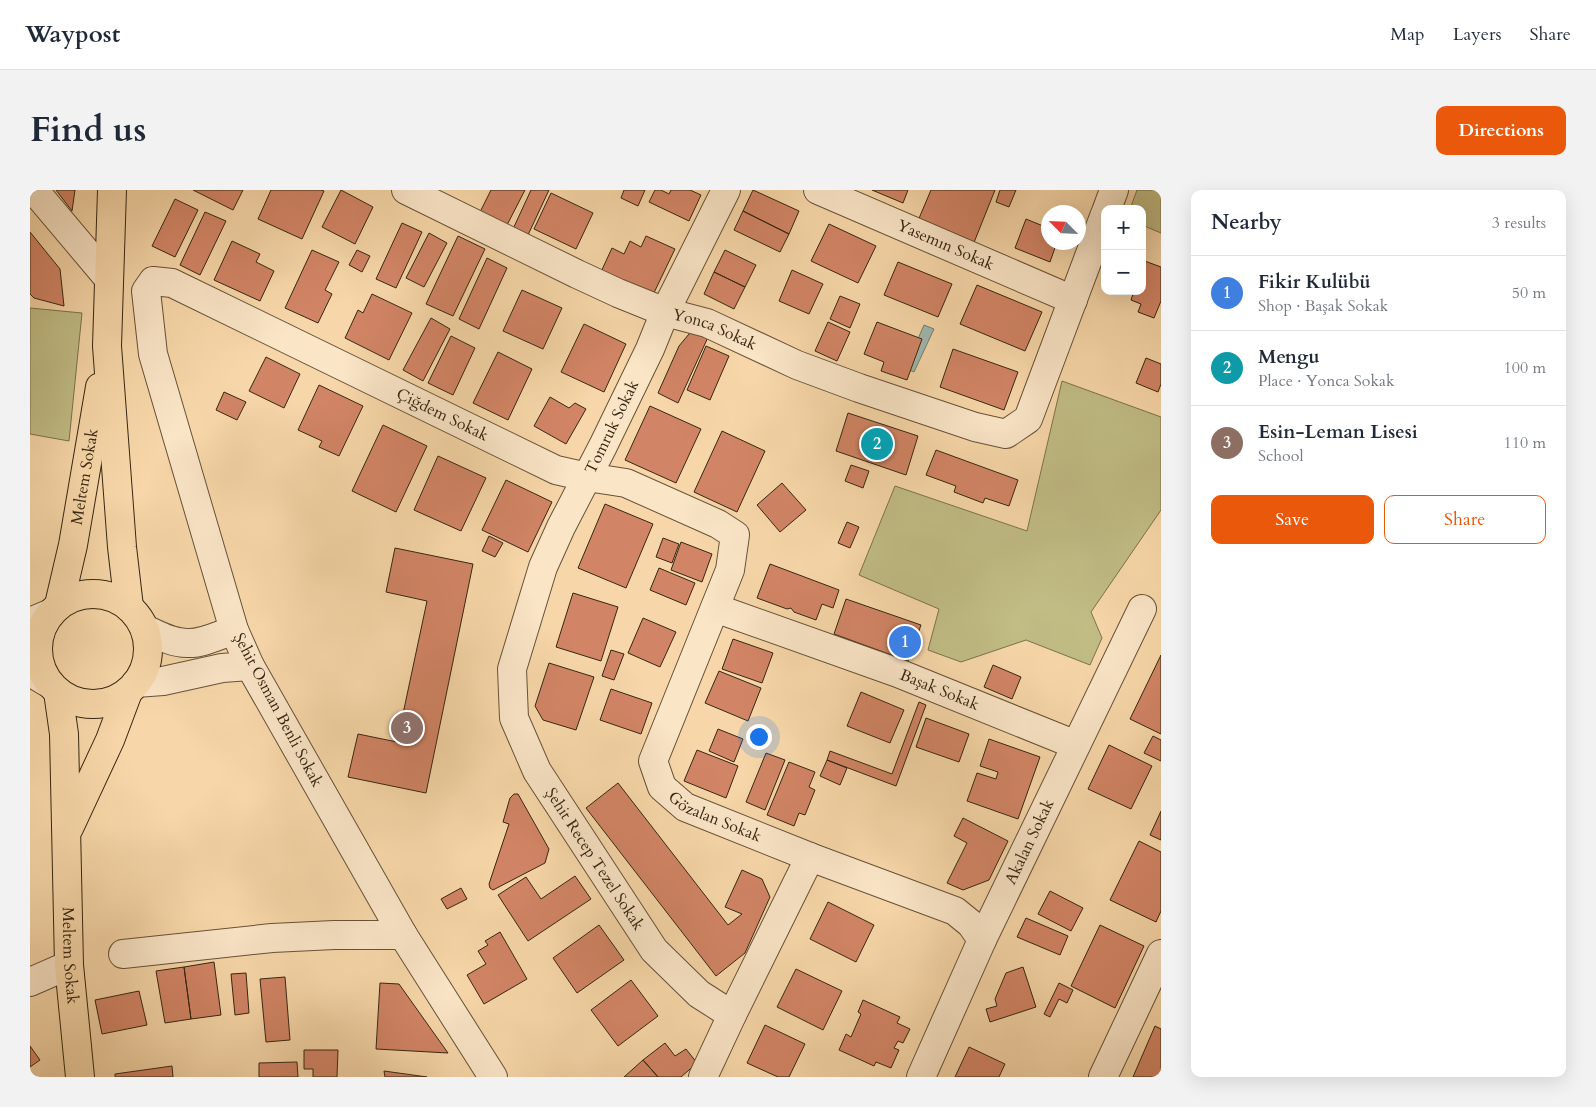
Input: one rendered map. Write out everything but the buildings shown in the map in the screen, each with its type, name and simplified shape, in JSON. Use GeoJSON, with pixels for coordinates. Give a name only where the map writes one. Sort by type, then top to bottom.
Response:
{"type":"FeatureCollection","features":[{"type":"Feature","properties":{"kind":"main road","name":"Meltem Sokak"},"geometry":{"type":"LineString","coordinates":[[112,190],[107,346],[122,547],[129,607]]}},
{"type":"Feature","properties":{"kind":"main road","name":"Meltem Sokak"},"geometry":{"type":"LineString","coordinates":[[46,613],[73,545],[107,346]]}},
{"type":"Feature","properties":{"kind":"main road"},"geometry":{"type":"LineString","coordinates":[[94,593],[113,597],[129,607],[136,614],[145,629],[148,646],[146,663],[132,687],[117,699],[104,703],[88,704],[72,700],[46,683],[38,656],[38,641],[46,613],[75,596],[94,593]]}},
{"type":"Feature","properties":{"kind":"main road","name":"Meltem Sokak"},"geometry":{"type":"LineString","coordinates":[[46,683],[64,734],[69,965],[80,1077]]}},
{"type":"Feature","properties":{"kind":"main road","name":"Meltem Sokak"},"geometry":{"type":"LineString","coordinates":[[66,834],[110,740],[132,687]]}},
{"type":"Feature","properties":{"kind":"street"},"geometry":{"type":"LineString","coordinates":[[34,190],[109,280]]}},
{"type":"Feature","properties":{"kind":"street","name":"Yonca Sokak"},"geometry":{"type":"LineString","coordinates":[[406,190],[594,282],[665,312],[707,324],[797,365],[859,388],[976,427],[1006,434],[1028,419],[1073,300]]}},
{"type":"Feature","properties":{"kind":"street","name":"Tomruk Sokak"},"geometry":{"type":"LineString","coordinates":[[512,670],[543,567],[561,527],[650,350],[665,312],[726,190]]}},
{"type":"Feature","properties":{"kind":"street","name":"Yasemın Sokak"},"geometry":{"type":"LineString","coordinates":[[818,190],[1073,300]]}},
{"type":"Feature","properties":{"kind":"street"},"geometry":{"type":"LineString","coordinates":[[1108,205],[1114,190]]}},
{"type":"Feature","properties":{"kind":"street"},"geometry":{"type":"LineString","coordinates":[[1073,300],[1101,225]]}},
{"type":"Feature","properties":{"kind":"street","name":"Çiğdem Sokak"},"geometry":{"type":"LineString","coordinates":[[153,280],[172,283],[556,470],[626,483],[718,524],[735,535]]}},
{"type":"Feature","properties":{"kind":"street","name":"Şehit Osman Benli Sokak"},"geometry":{"type":"LineString","coordinates":[[153,280],[146,291],[153,354],[234,630],[250,666],[403,936],[488,1075]]}},
{"type":"Feature","properties":{"kind":"street","name":"Gözalan Sokak"},"geometry":{"type":"LineString","coordinates":[[735,535],[730,570],[653,761],[662,787],[686,807],[810,857],[955,910],[971,924],[982,940]]}},
{"type":"Feature","properties":{"kind":"street","name":"Başak Sokak"},"geometry":{"type":"LineString","coordinates":[[715,608],[898,673],[1076,745]]}},
{"type":"Feature","properties":{"kind":"street","name":"Akalan Sokak"},"geometry":{"type":"LineString","coordinates":[[921,1077],[982,940],[1142,609]]}},
{"type":"Feature","properties":{"kind":"street"},"geometry":{"type":"LineString","coordinates":[[145,629],[166,639],[187,643],[210,639],[234,630]]}},
{"type":"Feature","properties":{"kind":"street"},"geometry":{"type":"LineString","coordinates":[[132,687],[222,668],[250,666]]}},
{"type":"Feature","properties":{"kind":"street","name":"Şehit Recep Tezel Sokak"},"geometry":{"type":"LineString","coordinates":[[512,670],[514,718],[537,771],[654,950],[699,994],[732,1015]]}},
{"type":"Feature","properties":{"kind":"street"},"geometry":{"type":"LineString","coordinates":[[704,1077],[732,1015],[810,857]]}},
{"type":"Feature","properties":{"kind":"street"},"geometry":{"type":"LineString","coordinates":[[123,954],[272,938],[334,935],[403,936]]}},
{"type":"Feature","properties":{"kind":"street"},"geometry":{"type":"LineString","coordinates":[[1103,1077],[1161,954]]}},
{"type":"Feature","properties":{"kind":"street"},"geometry":{"type":"LineString","coordinates":[[30,982],[69,965]]}},
{"type":"Feature","properties":{"kind":"shaded area"},"geometry":{"type":"Polygon","coordinates":[[[1137,190],[1161,190],[1161,233],[1146,227],[1146,205],[1131,205],[1137,190]]]}},
{"type":"Feature","properties":{"kind":"shaded area"},"geometry":{"type":"Polygon","coordinates":[[[30,308],[82,313],[69,441],[30,434],[30,308]]]}},
{"type":"Feature","properties":{"kind":"shaded area"},"geometry":{"type":"Polygon","coordinates":[[[1062,381],[1161,417],[1161,510],[1091,612],[1102,638],[1090,665],[1026,640],[961,662],[928,650],[939,609],[859,575],[895,486],[1027,531],[1062,381]]]}},
{"type":"Feature","properties":{"kind":"water"},"geometry":{"type":"Polygon","coordinates":[[[924,325],[934,329],[914,372],[897,365],[917,341],[924,325]]]}},
{"type":"Feature","properties":{"kind":"place","name":"Mengu"},"geometry":{"type":"Point","coordinates":[877,444]}},
{"type":"Feature","properties":{"kind":"place","name":"Fikir Kulübü"},"geometry":{"type":"Point","coordinates":[905,642]}},
{"type":"Feature","properties":{"kind":"place","name":"Esin-Leman Lisesi"},"geometry":{"type":"Point","coordinates":[407,728]}}]}
